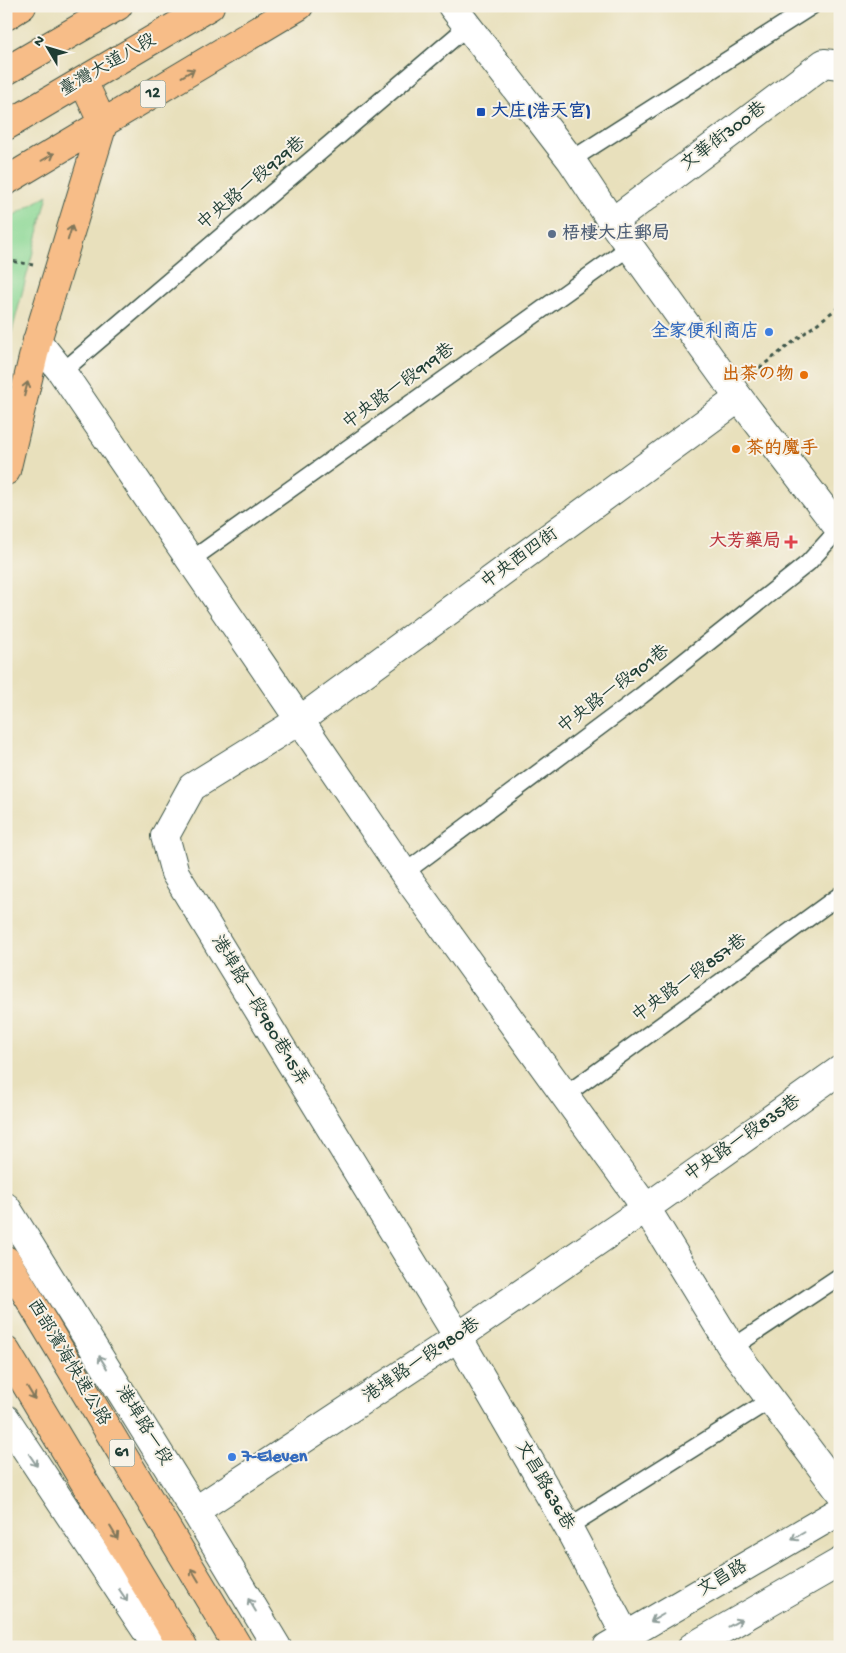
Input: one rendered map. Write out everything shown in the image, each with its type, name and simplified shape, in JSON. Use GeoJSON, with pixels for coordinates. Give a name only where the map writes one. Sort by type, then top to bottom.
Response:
{"type":"FeatureCollection","features":[{"type":"Feature","properties":{"kind":"main road"},"geometry":{"type":"LineString","coordinates":[[6,16],[22,6]]}},
{"type":"Feature","properties":{"kind":"main road"},"geometry":{"type":"LineString","coordinates":[[6,72],[118,6]]}},
{"type":"Feature","properties":{"kind":"main road","name":"臺灣大道八段"},"geometry":{"type":"LineString","coordinates":[[6,126],[210,6]]}},
{"type":"Feature","properties":{"kind":"main road","name":"12"},"geometry":{"type":"LineString","coordinates":[[6,181],[299,6]]}},
{"type":"Feature","properties":{"kind":"main road"},"geometry":{"type":"LineString","coordinates":[[6,471],[37,342],[103,124],[83,81]]}},
{"type":"Feature","properties":{"kind":"main road","name":"西部濱海快速公路"},"geometry":{"type":"LineString","coordinates":[[6,1260],[238,1647]]}},
{"type":"Feature","properties":{"kind":"main road"},"geometry":{"type":"LineString","coordinates":[[6,1351],[182,1647]]}},
{"type":"Feature","properties":{"kind":"street"},"geometry":{"type":"LineString","coordinates":[[460,16],[571,160],[612,222],[739,398],[840,529]]}},
{"type":"Feature","properties":{"kind":"street","name":"文華街300巷"},"geometry":{"type":"LineString","coordinates":[[612,222],[824,63],[840,65]]}},
{"type":"Feature","properties":{"kind":"street"},"geometry":{"type":"LineString","coordinates":[[37,342],[62,372],[404,873],[646,1208],[732,1348],[840,1492]]}},
{"type":"Feature","properties":{"kind":"street","name":"中央西四街"},"geometry":{"type":"LineString","coordinates":[[300,720],[739,398]]}},
{"type":"Feature","properties":{"kind":"street","name":"港埠路一段980巷15弄"},"geometry":{"type":"LineString","coordinates":[[300,720],[192,787],[165,836],[175,873],[458,1337]]}},
{"type":"Feature","properties":{"kind":"street","name":"中央路一段835巷"},"geometry":{"type":"LineString","coordinates":[[646,1208],[840,1070]]}},
{"type":"Feature","properties":{"kind":"street","name":"港埠路一段"},"geometry":{"type":"LineString","coordinates":[[6,1207],[278,1647]]}},
{"type":"Feature","properties":{"kind":"street","name":"港埠路一段980巷"},"geometry":{"type":"LineString","coordinates":[[195,1511],[458,1337],[646,1208]]}},
{"type":"Feature","properties":{"kind":"street","name":"文昌路636巷"},"geometry":{"type":"LineString","coordinates":[[458,1337],[568,1527],[621,1643]]}},
{"type":"Feature","properties":{"kind":"street"},"geometry":{"type":"LineString","coordinates":[[6,1419],[157,1647]]}},
{"type":"Feature","properties":{"kind":"street","name":"文昌路"},"geometry":{"type":"LineString","coordinates":[[621,1643],[840,1511]]}},
{"type":"Feature","properties":{"kind":"street"},"geometry":{"type":"LineString","coordinates":[[692,1647],[840,1562]]}},
{"type":"Feature","properties":{"kind":"lane"},"geometry":{"type":"LineString","coordinates":[[571,160],[812,6]]}},
{"type":"Feature","properties":{"kind":"lane","name":"中央路一段929巷"},"geometry":{"type":"LineString","coordinates":[[62,372],[460,16]]}},
{"type":"Feature","properties":{"kind":"lane","name":"中央路一段919巷"},"geometry":{"type":"LineString","coordinates":[[191,560],[631,246]]}},
{"type":"Feature","properties":{"kind":"lane","name":"中央路一段901巷"},"geometry":{"type":"LineString","coordinates":[[404,873],[649,690],[808,563],[840,529]]}},
{"type":"Feature","properties":{"kind":"lane","name":"中央路一段857巷"},"geometry":{"type":"LineString","coordinates":[[564,1096],[840,895]]}},
{"type":"Feature","properties":{"kind":"lane"},"geometry":{"type":"LineString","coordinates":[[732,1348],[840,1276]]}},
{"type":"Feature","properties":{"kind":"lane"},"geometry":{"type":"LineString","coordinates":[[568,1527],[770,1400]]}},
{"type":"Feature","properties":{"kind":"path"},"geometry":{"type":"LineString","coordinates":[[739,398],[758,369],[840,306]]}},
{"type":"Feature","properties":{"kind":"green space"},"geometry":{"type":"Polygon","coordinates":[[[48,195],[6,354],[6,220],[48,195]]]}},
{"type":"Feature","properties":{"kind":"place","name":"大庄(浩天宮)"},"geometry":{"type":"Point","coordinates":[481,112]}},
{"type":"Feature","properties":{"kind":"place","name":"梧棲大庄郵局"},"geometry":{"type":"Point","coordinates":[552,234]}},
{"type":"Feature","properties":{"kind":"place","name":"全家便利商店"},"geometry":{"type":"Point","coordinates":[769,332]}},
{"type":"Feature","properties":{"kind":"place","name":"出茶の物"},"geometry":{"type":"Point","coordinates":[804,375]}},
{"type":"Feature","properties":{"kind":"place","name":"茶的魔手"},"geometry":{"type":"Point","coordinates":[736,449]}},
{"type":"Feature","properties":{"kind":"place","name":"大芳藥局"},"geometry":{"type":"Point","coordinates":[791,542]}},
{"type":"Feature","properties":{"kind":"place","name":"7-Eleven"},"geometry":{"type":"Point","coordinates":[232,1457]}}]}
